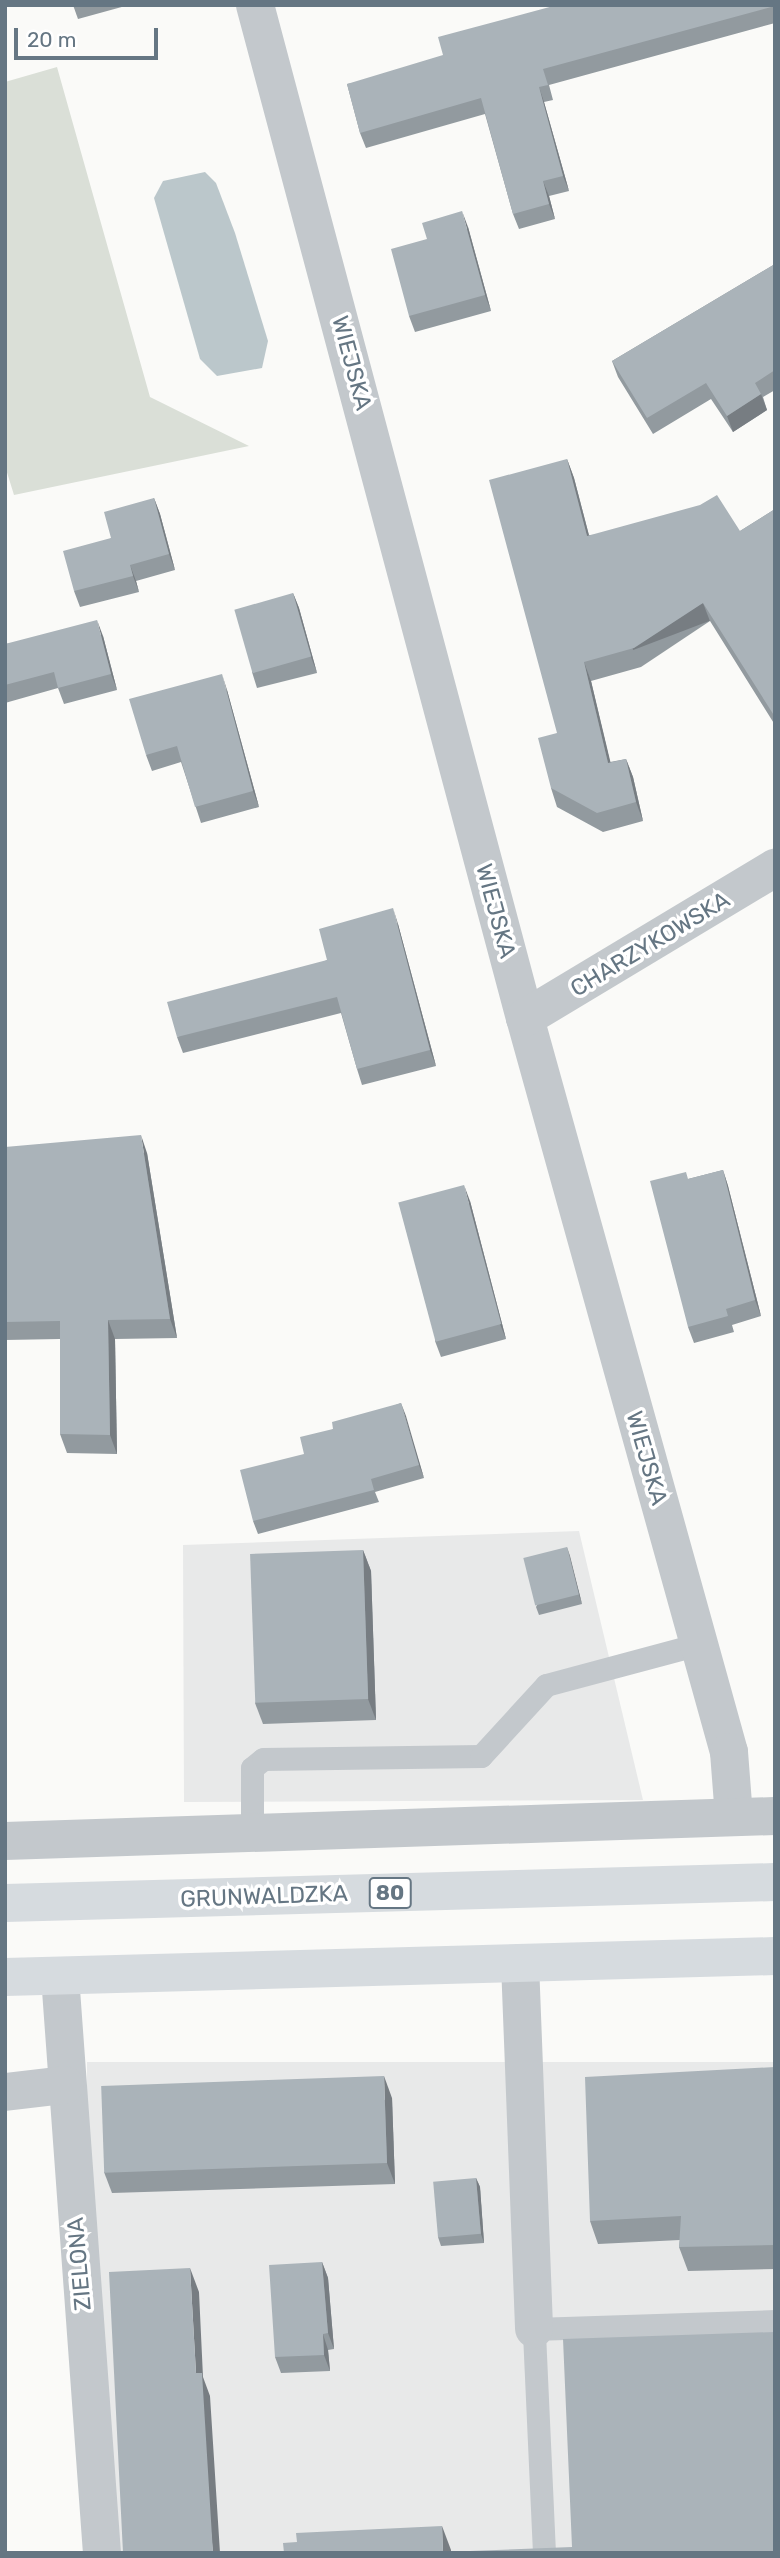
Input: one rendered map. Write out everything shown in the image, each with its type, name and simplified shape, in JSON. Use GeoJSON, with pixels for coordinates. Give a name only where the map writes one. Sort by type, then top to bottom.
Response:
{"type":"FeatureCollection","features":[{"type":"Feature","properties":{"kind":"main road","name":"GRUNWALDZKA"},"geometry":{"type":"LineString","coordinates":[[5,1903],[775,1882]]}},
{"type":"Feature","properties":{"kind":"main road"},"geometry":{"type":"LineString","coordinates":[[5,1977],[775,1956]]}},
{"type":"Feature","properties":{"kind":"street","name":"WIEJSKA"},"geometry":{"type":"LineString","coordinates":[[257,6],[525,1018],[729,1752],[734,1817]]}},
{"type":"Feature","properties":{"kind":"street","name":"CHARZYKOWSKA"},"geometry":{"type":"LineString","coordinates":[[525,1018],[775,868]]}},
{"type":"Feature","properties":{"kind":"street"},"geometry":{"type":"LineString","coordinates":[[5,1841],[775,1816]]}},
{"type":"Feature","properties":{"kind":"street"},"geometry":{"type":"LineString","coordinates":[[520,1963],[534,2329]]}},
{"type":"Feature","properties":{"kind":"street","name":"ZIELONA"},"geometry":{"type":"LineString","coordinates":[[60,1976],[65,2085],[102,2553]]}},
{"type":"Feature","properties":{"kind":"street"},"geometry":{"type":"LineString","coordinates":[[5,2092],[65,2085]]}},
{"type":"Feature","properties":{"kind":"lane"},"geometry":{"type":"LineString","coordinates":[[252,1832],[253,1768],[263,1759],[481,1756],[546,1685],[699,1644]]}},
{"type":"Feature","properties":{"kind":"lane"},"geometry":{"type":"LineString","coordinates":[[544,2553],[534,2329],[775,2321]]}},
{"type":"Feature","properties":{"kind":"shaded area"},"geometry":{"type":"Polygon","coordinates":[[[57,67],[150,397],[249,446],[14,495],[5,466],[5,82],[57,67]]]}},
{"type":"Feature","properties":{"kind":"shaded area"},"geometry":{"type":"Polygon","coordinates":[[[205,172],[216,183],[235,233],[268,341],[262,368],[217,376],[200,359],[154,198],[163,181],[205,172]]]}},
{"type":"Feature","properties":{"kind":"shaded area"},"geometry":{"type":"Polygon","coordinates":[[[579,1531],[643,1800],[184,1802],[183,1545],[579,1531]]]}},
{"type":"Feature","properties":{"kind":"shaded area"},"geometry":{"type":"Polygon","coordinates":[[[87,2062],[775,2062],[775,2553],[87,2553],[87,2062]]]}},
{"type":"Feature","properties":{"kind":"building"},"geometry":{"type":"Polygon","coordinates":[[[557,5],[775,6],[543,69],[548,85],[539,87],[563,176],[543,181],[549,204],[513,214],[481,98],[360,133],[347,84],[443,55],[438,37],[557,5]]]}},
{"type":"Feature","properties":{"kind":"building"},"geometry":{"type":"Polygon","coordinates":[[[462,211],[485,295],[409,316],[391,249],[427,239],[422,223],[462,211]]]}},
{"type":"Feature","properties":{"kind":"building"},"geometry":{"type":"Polygon","coordinates":[[[775,264],[775,370],[755,383],[761,394],[727,416],[706,383],[647,418],[612,361],[775,264]]]}},
{"type":"Feature","properties":{"kind":"building"},"geometry":{"type":"Polygon","coordinates":[[[567,459],[587,536],[700,505],[717,495],[740,531],[775,509],[775,717],[703,603],[634,648],[584,662],[608,763],[626,759],[636,802],[597,813],[551,788],[538,738],[557,733],[489,480],[567,459]]]}},
{"type":"Feature","properties":{"kind":"building"},"geometry":{"type":"Polygon","coordinates":[[[154,498],[169,554],[130,565],[133,576],[74,591],[63,551],[111,538],[104,512],[154,498]]]}},
{"type":"Feature","properties":{"kind":"building"},"geometry":{"type":"Polygon","coordinates":[[[293,593],[311,656],[253,673],[234,610],[293,593]]]}},
{"type":"Feature","properties":{"kind":"building"},"geometry":{"type":"Polygon","coordinates":[[[97,620],[111,674],[58,688],[54,672],[5,685],[5,644],[97,620]]]}},
{"type":"Feature","properties":{"kind":"building"},"geometry":{"type":"Polygon","coordinates":[[[222,674],[253,791],[195,807],[177,746],[146,755],[129,699],[222,674]]]}},
{"type":"Feature","properties":{"kind":"building"},"geometry":{"type":"Polygon","coordinates":[[[393,908],[430,1050],[357,1069],[337,997],[177,1037],[167,1002],[327,960],[319,929],[393,908]]]}},
{"type":"Feature","properties":{"kind":"building"},"geometry":{"type":"Polygon","coordinates":[[[141,1135],[170,1319],[108,1320],[110,1435],[60,1434],[60,1321],[5,1322],[5,1147],[141,1135]]]}},
{"type":"Feature","properties":{"kind":"building"},"geometry":{"type":"Polygon","coordinates":[[[723,1170],[755,1300],[726,1309],[728,1316],[688,1327],[650,1181],[686,1172],[688,1179],[723,1170]]]}},
{"type":"Feature","properties":{"kind":"building"},"geometry":{"type":"Polygon","coordinates":[[[464,1185],[501,1324],[436,1342],[398,1203],[464,1185]]]}},
{"type":"Feature","properties":{"kind":"building"},"geometry":{"type":"Polygon","coordinates":[[[401,1403],[419,1465],[371,1479],[374,1490],[253,1521],[240,1470],[304,1454],[300,1437],[333,1429],[332,1422],[401,1403]]]}},
{"type":"Feature","properties":{"kind":"building"},"geometry":{"type":"Polygon","coordinates":[[[567,1547],[579,1595],[535,1605],[523,1558],[567,1547]]]}},
{"type":"Feature","properties":{"kind":"building"},"geometry":{"type":"Polygon","coordinates":[[[363,1550],[368,1699],[255,1703],[250,1554],[363,1550]]]}},
{"type":"Feature","properties":{"kind":"building"},"geometry":{"type":"Polygon","coordinates":[[[775,2067],[775,2245],[679,2247],[681,2216],[590,2221],[585,2077],[775,2067]]]}},
{"type":"Feature","properties":{"kind":"building"},"geometry":{"type":"Polygon","coordinates":[[[384,2076],[387,2163],[104,2173],[101,2086],[384,2076]]]}},
{"type":"Feature","properties":{"kind":"building"},"geometry":{"type":"Polygon","coordinates":[[[476,2178],[481,2234],[438,2238],[433,2182],[476,2178]]]}},
{"type":"Feature","properties":{"kind":"building"},"geometry":{"type":"Polygon","coordinates":[[[322,2262],[328,2333],[323,2334],[324,2355],[275,2357],[269,2265],[322,2262]]]}},
{"type":"Feature","properties":{"kind":"building"},"geometry":{"type":"Polygon","coordinates":[[[190,2268],[196,2373],[202,2373],[213,2553],[123,2553],[109,2272],[190,2268]]]}},
{"type":"Feature","properties":{"kind":"building"},"geometry":{"type":"Polygon","coordinates":[[[775,2332],[775,2553],[284,2553],[283,2543],[297,2542],[296,2533],[442,2526],[443,2552],[572,2547],[563,2339],[775,2332]]]}}]}
